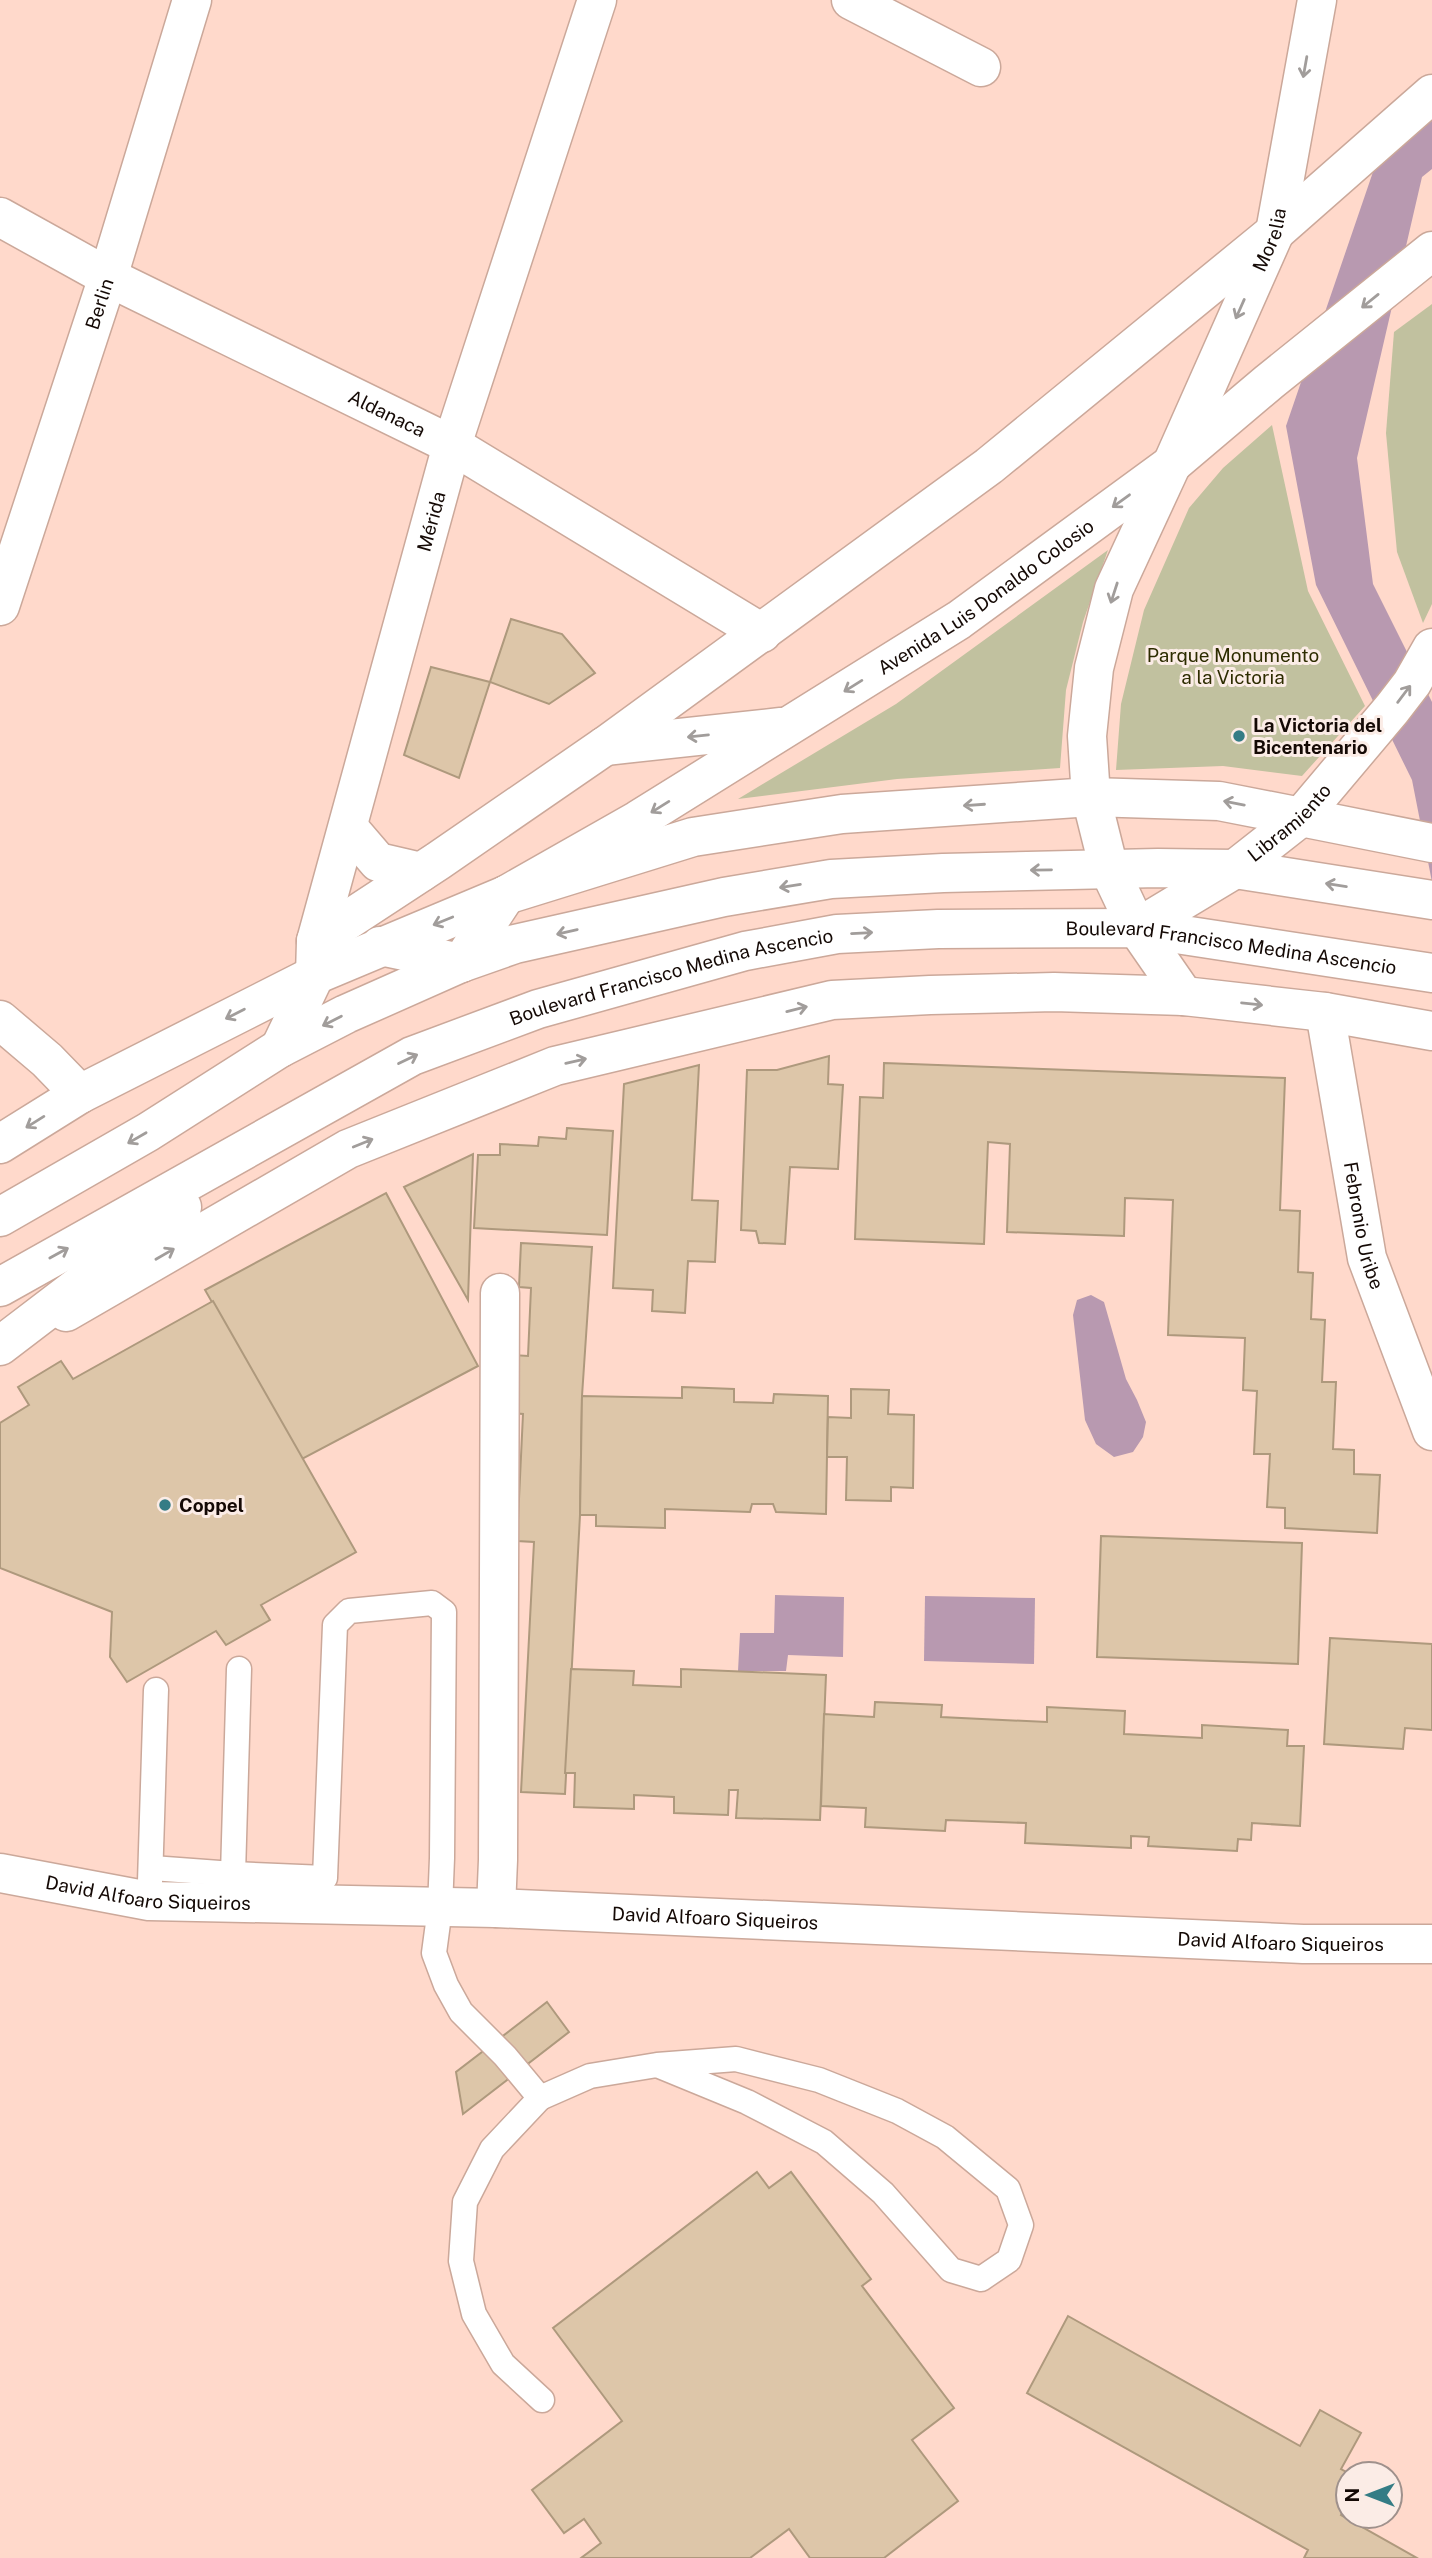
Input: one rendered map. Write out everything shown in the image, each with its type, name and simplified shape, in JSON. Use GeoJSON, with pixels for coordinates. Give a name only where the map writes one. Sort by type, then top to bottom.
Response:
{"type":"FeatureCollection","features":[{"type":"Feature","properties":{"kind":"main road","name":"Berlin"},"geometry":{"type":"LineString","coordinates":[[0,606],[108,277],[192,0]]}},
{"type":"Feature","properties":{"kind":"main road"},"geometry":{"type":"LineString","coordinates":[[851,0],[981,67]]}},
{"type":"Feature","properties":{"kind":"main road","name":"Morelia"},"geometry":{"type":"LineString","coordinates":[[1184,996],[1137,928],[1109,869],[1091,797],[1087,736],[1094,668],[1114,589],[1275,232],[1317,0]]}},
{"type":"Feature","properties":{"kind":"main road","name":"Mérida"},"geometry":{"type":"LineString","coordinates":[[280,1048],[316,958],[348,827],[452,445],[586,4]]}},
{"type":"Feature","properties":{"kind":"main road"},"geometry":{"type":"LineString","coordinates":[[0,1144],[80,1094],[316,958],[421,872],[605,747],[762,633],[989,466],[1275,232],[1432,93]]}},
{"type":"Feature","properties":{"kind":"main road","name":"Aldanaca"},"geometry":{"type":"LineString","coordinates":[[0,217],[108,277],[452,445],[762,633]]}},
{"type":"Feature","properties":{"kind":"main road","name":"Avenida Luis Donaldo Colosio"},"geometry":{"type":"LineString","coordinates":[[506,895],[638,820],[959,620],[1172,464],[1427,255]]}},
{"type":"Feature","properties":{"kind":"main road","name":"Libramiento"},"geometry":{"type":"LineString","coordinates":[[1137,928],[1235,869],[1301,817],[1392,709],[1412,683],[1432,648]]}},
{"type":"Feature","properties":{"kind":"main road"},"geometry":{"type":"LineString","coordinates":[[605,747],[790,726]]}},
{"type":"Feature","properties":{"kind":"main road"},"geometry":{"type":"LineString","coordinates":[[316,958],[380,946],[506,895],[693,837],[842,814],[1091,797],[1219,801],[1432,843]]}},
{"type":"Feature","properties":{"kind":"main road"},"geometry":{"type":"LineString","coordinates":[[348,827],[378,862],[421,872]]}},
{"type":"Feature","properties":{"kind":"main road"},"geometry":{"type":"LineString","coordinates":[[0,1217],[148,1132],[280,1048],[346,1014],[461,963],[515,944],[710,900],[831,879],[943,873],[1235,869],[1418,897]]}},
{"type":"Feature","properties":{"kind":"main road"},"geometry":{"type":"LineString","coordinates":[[461,963],[506,895]]}},
{"type":"Feature","properties":{"kind":"main road","name":"Boulevard Francisco Medina Ascencio"},"geometry":{"type":"LineString","coordinates":[[0,1287],[412,1056],[538,1009],[745,951],[837,934],[938,929],[1137,928],[1420,971]]}},
{"type":"Feature","properties":{"kind":"main road"},"geometry":{"type":"LineString","coordinates":[[380,946],[461,963]]}},
{"type":"Feature","properties":{"kind":"main road"},"geometry":{"type":"LineString","coordinates":[[0,1348],[348,1149],[555,1066],[832,1000],[1040,992],[1184,996],[1325,1012],[1423,1029]]}},
{"type":"Feature","properties":{"kind":"main road","name":"Febronio Uribe"},"geometry":{"type":"LineString","coordinates":[[1325,1012],[1367,1258],[1432,1431]]}},
{"type":"Feature","properties":{"kind":"main road"},"geometry":{"type":"LineString","coordinates":[[0,1020],[47,1060],[80,1094]]}},
{"type":"Feature","properties":{"kind":"main road"},"geometry":{"type":"LineString","coordinates":[[0,1348],[295,1120]]}},
{"type":"Feature","properties":{"kind":"main road"},"geometry":{"type":"LineString","coordinates":[[496,1908],[500,1293]]}},
{"type":"Feature","properties":{"kind":"main road","name":"David Alfoaro Siqueiros"},"geometry":{"type":"LineString","coordinates":[[0,1873],[150,1884],[325,1891],[440,1908],[496,1908],[1303,1944],[1432,1944]]}},
{"type":"Feature","properties":{"kind":"lane"},"geometry":{"type":"LineString","coordinates":[[156,1690],[150,1884],[233,1874],[325,1891],[335,1625],[349,1611],[432,1603],[444,1612],[440,1908],[434,1953],[446,1985],[461,2012],[505,2056],[540,2098]]}},
{"type":"Feature","properties":{"kind":"lane"},"geometry":{"type":"LineString","coordinates":[[233,1874],[239,1670]]}},
{"type":"Feature","properties":{"kind":"lane"},"geometry":{"type":"LineString","coordinates":[[542,2400],[502,2364],[474,2314],[461,2261],[465,2202],[492,2149],[540,2098],[590,2076],[657,2065],[736,2059],[819,2080],[897,2111],[945,2137],[1008,2189],[1021,2224],[1009,2260],[981,2279],[951,2270],[883,2193],[824,2142],[747,2102],[657,2065]]}},
{"type":"Feature","properties":{"kind":"green space"},"geometry":{"type":"Polygon","coordinates":[[[1432,304],[1432,604],[1423,623],[1397,552],[1386,433],[1394,332],[1432,304]]]}},
{"type":"Feature","properties":{"kind":"green space","name":"Parque Monumento a la Victoria"},"geometry":{"type":"Polygon","coordinates":[[[1272,425],[1308,591],[1365,706],[1302,776],[1223,766],[1116,770],[1121,704],[1144,610],[1189,508],[1223,468],[1272,425]]]}},
{"type":"Feature","properties":{"kind":"green space"},"geometry":{"type":"Polygon","coordinates":[[[1108,550],[1083,622],[1066,690],[1060,768],[897,779],[738,799],[896,704],[1108,550]]]}},
{"type":"Feature","properties":{"kind":"shaded area"},"geometry":{"type":"Polygon","coordinates":[[[1432,99],[1432,169],[1422,177],[1357,458],[1373,584],[1432,702],[1432,882],[1412,780],[1316,585],[1286,426],[1386,134],[1432,99]]]}},
{"type":"Feature","properties":{"kind":"shaded area"},"geometry":{"type":"Polygon","coordinates":[[[1091,1295],[1104,1302],[1126,1379],[1146,1422],[1143,1437],[1133,1452],[1114,1457],[1096,1444],[1085,1420],[1073,1315],[1077,1300],[1091,1295]]]}},
{"type":"Feature","properties":{"kind":"shaded area"},"geometry":{"type":"Polygon","coordinates":[[[775,1595],[844,1597],[843,1657],[788,1655],[786,1671],[738,1671],[740,1633],[774,1633],[775,1595]]]}},
{"type":"Feature","properties":{"kind":"shaded area"},"geometry":{"type":"Polygon","coordinates":[[[925,1596],[1035,1598],[1034,1664],[924,1661],[925,1596]]]}},
{"type":"Feature","properties":{"kind":"building"},"geometry":{"type":"Polygon","coordinates":[[[511,619],[562,634],[595,673],[549,704],[490,682],[511,619]]]}},
{"type":"Feature","properties":{"kind":"building"},"geometry":{"type":"Polygon","coordinates":[[[431,667],[490,682],[459,778],[404,755],[431,667]]]}},
{"type":"Feature","properties":{"kind":"building"},"geometry":{"type":"Polygon","coordinates":[[[829,1056],[828,1084],[843,1085],[838,1169],[790,1167],[785,1244],[759,1243],[756,1231],[741,1230],[747,1070],[777,1070],[829,1056]]]}},
{"type":"Feature","properties":{"kind":"building"},"geometry":{"type":"Polygon","coordinates":[[[884,1063],[1285,1078],[1280,1210],[1300,1211],[1298,1272],[1313,1273],[1311,1319],[1325,1320],[1322,1382],[1336,1382],[1333,1449],[1354,1450],[1354,1474],[1380,1475],[1377,1533],[1285,1528],[1285,1508],[1267,1507],[1270,1454],[1254,1454],[1257,1391],[1243,1390],[1245,1338],[1168,1335],[1173,1200],[1125,1198],[1124,1236],[1007,1232],[1010,1144],[988,1142],[984,1244],[855,1239],[860,1097],[883,1098],[884,1063]]]}},
{"type":"Feature","properties":{"kind":"building"},"geometry":{"type":"Polygon","coordinates":[[[699,1065],[692,1200],[718,1201],[715,1262],[688,1261],[685,1313],[652,1311],[653,1290],[613,1288],[624,1084],[699,1065]]]}},
{"type":"Feature","properties":{"kind":"building"},"geometry":{"type":"Polygon","coordinates":[[[567,1128],[613,1131],[607,1235],[474,1228],[478,1155],[500,1155],[500,1144],[538,1146],[539,1137],[566,1139],[567,1128]]]}},
{"type":"Feature","properties":{"kind":"building"},"geometry":{"type":"Polygon","coordinates":[[[473,1154],[468,1300],[404,1187],[473,1154]]]}},
{"type":"Feature","properties":{"kind":"building"},"geometry":{"type":"Polygon","coordinates":[[[386,1193],[478,1366],[302,1459],[205,1290],[386,1193]]]}},
{"type":"Feature","properties":{"kind":"building"},"geometry":{"type":"Polygon","coordinates":[[[521,1243],[592,1247],[582,1396],[580,1515],[565,1794],[521,1792],[534,1542],[517,1541],[523,1414],[510,1413],[513,1355],[528,1356],[531,1288],[519,1287],[521,1243]]]}},
{"type":"Feature","properties":{"kind":"building","name":"Coppel"},"geometry":{"type":"Polygon","coordinates":[[[213,1301],[356,1552],[261,1605],[270,1620],[226,1645],[216,1631],[127,1682],[110,1657],[112,1612],[0,1568],[0,1423],[29,1405],[18,1387],[61,1361],[73,1379],[213,1301]]]}},
{"type":"Feature","properties":{"kind":"building"},"geometry":{"type":"Polygon","coordinates":[[[682,1387],[734,1389],[734,1402],[773,1403],[774,1394],[828,1396],[826,1514],[776,1512],[773,1504],[752,1504],[750,1512],[665,1509],[665,1528],[596,1526],[596,1515],[580,1515],[582,1396],[682,1398],[682,1387]]]}},
{"type":"Feature","properties":{"kind":"building"},"geometry":{"type":"Polygon","coordinates":[[[851,1389],[889,1390],[888,1414],[914,1415],[913,1488],[891,1487],[891,1501],[846,1500],[847,1457],[827,1457],[828,1417],[851,1418],[851,1389]]]}},
{"type":"Feature","properties":{"kind":"building"},"geometry":{"type":"Polygon","coordinates":[[[1101,1536],[1302,1543],[1298,1664],[1097,1657],[1101,1536]]]}},
{"type":"Feature","properties":{"kind":"building"},"geometry":{"type":"Polygon","coordinates":[[[1330,1638],[1432,1644],[1432,1730],[1405,1728],[1403,1749],[1324,1744],[1330,1638]]]}},
{"type":"Feature","properties":{"kind":"building"},"geometry":{"type":"Polygon","coordinates":[[[571,1669],[634,1671],[633,1685],[681,1687],[681,1669],[826,1675],[820,1820],[736,1818],[738,1790],[729,1790],[728,1815],[674,1813],[674,1797],[634,1795],[634,1809],[574,1807],[575,1773],[565,1773],[571,1669]]]}},
{"type":"Feature","properties":{"kind":"building"},"geometry":{"type":"Polygon","coordinates":[[[875,1702],[942,1705],[941,1717],[1047,1722],[1047,1707],[1125,1711],[1124,1734],[1202,1738],[1202,1725],[1288,1730],[1287,1746],[1304,1746],[1300,1826],[1252,1823],[1251,1840],[1238,1839],[1237,1851],[1148,1846],[1149,1837],[1131,1836],[1131,1848],[1025,1843],[1026,1823],[946,1820],[945,1831],[865,1827],[866,1808],[821,1806],[824,1714],[874,1717],[875,1702]]]}},
{"type":"Feature","properties":{"kind":"building"},"geometry":{"type":"Polygon","coordinates":[[[547,2002],[569,2032],[463,2114],[456,2072],[547,2002]]]}},
{"type":"Feature","properties":{"kind":"building"},"geometry":{"type":"Polygon","coordinates":[[[757,2172],[769,2188],[791,2172],[871,2279],[862,2286],[954,2408],[912,2440],[958,2501],[884,2558],[810,2558],[789,2529],[750,2558],[581,2558],[601,2543],[584,2519],[564,2533],[532,2490],[622,2421],[553,2328],[757,2172]]]}},
{"type":"Feature","properties":{"kind":"building"},"geometry":{"type":"Polygon","coordinates":[[[1068,2316],[1300,2446],[1320,2410],[1361,2433],[1346,2460],[1334,2460],[1334,2530],[1368,2530],[1417,2558],[1304,2558],[1308,2550],[1027,2393],[1068,2316]]]}},
{"type":"Feature","properties":{"kind":"place","name":"La Victoria del Bicentenario"},"geometry":{"type":"Point","coordinates":[1239,736]}},
{"type":"Feature","properties":{"kind":"place","name":"Coppel"},"geometry":{"type":"Point","coordinates":[165,1505]}}]}
